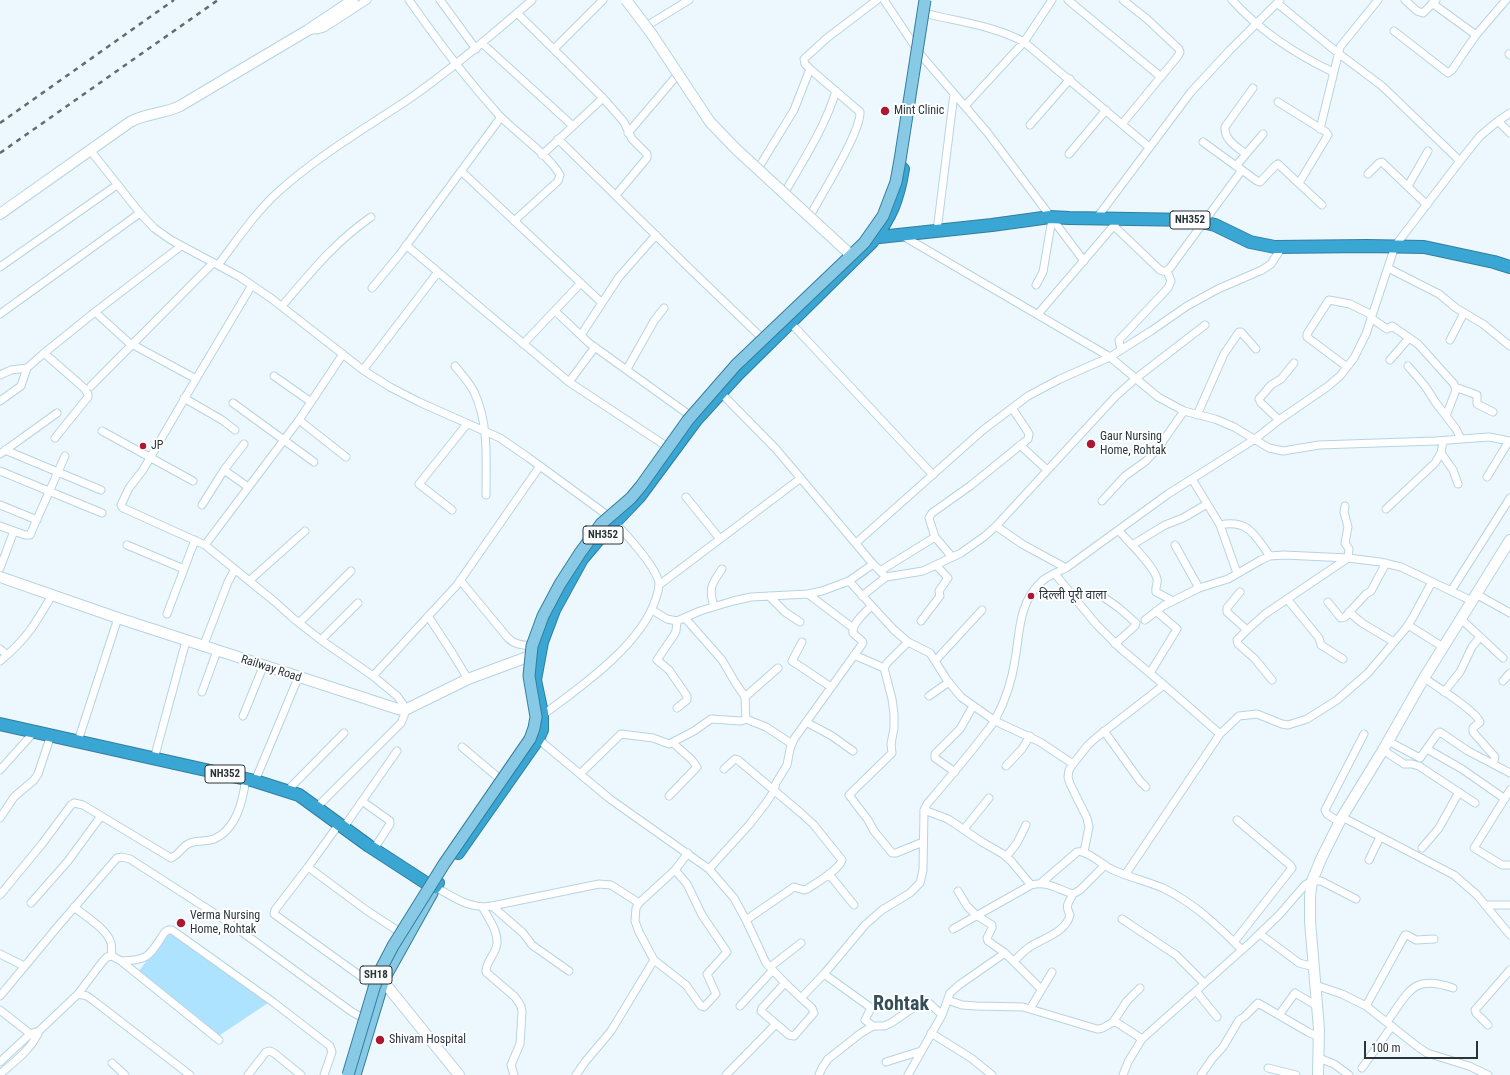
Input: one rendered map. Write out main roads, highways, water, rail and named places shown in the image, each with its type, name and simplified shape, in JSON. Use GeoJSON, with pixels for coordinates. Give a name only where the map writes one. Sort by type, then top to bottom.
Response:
{"type":"FeatureCollection","features":[{"type":"Feature","properties":{"kind":"highway"},"geometry":{"type":"LineString","coordinates":[[917,50],[920,0]]}},
{"type":"Feature","properties":{"kind":"highway"},"geometry":{"type":"LineString","coordinates":[[869,238],[871,229],[881,212],[890,189],[917,50],[928,14],[930,0]]}},
{"type":"Feature","properties":{"kind":"highway","name":"NH352"},"geometry":{"type":"LineString","coordinates":[[430,885],[538,739],[542,730],[538,718],[534,652],[542,642],[554,610],[582,559],[598,540],[611,519],[688,414],[717,389],[869,238],[1051,218],[1096,219],[1117,222],[1194,220],[1215,224],[1250,242],[1275,248],[1424,247],[1494,262],[1510,267]]}},
{"type":"Feature","properties":{"kind":"highway","name":"NH352"},"geometry":{"type":"LineString","coordinates":[[611,519],[639,497],[717,389],[762,338],[788,319]]}},
{"type":"Feature","properties":{"kind":"highway","name":"NH352"},"geometry":{"type":"LineString","coordinates":[[430,885],[500,779],[533,735],[538,718]]}},
{"type":"Feature","properties":{"kind":"highway","name":"NH352"},"geometry":{"type":"LineString","coordinates":[[0,724],[251,780],[299,795],[374,849],[430,885]]}},
{"type":"Feature","properties":{"kind":"main road"},"geometry":{"type":"LineString","coordinates":[[347,1075],[374,988],[381,969],[393,946],[444,864],[530,739],[536,717],[529,676],[532,646],[543,616],[580,552],[601,524],[631,498],[688,420],[736,365],[852,256],[883,216],[896,182],[925,0]]}},
{"type":"Feature","properties":{"kind":"main road","name":"SH18"},"geometry":{"type":"LineString","coordinates":[[347,1075],[363,1018],[378,984],[430,885]]}},
{"type":"Feature","properties":{"kind":"main road","name":"SH18"},"geometry":{"type":"LineString","coordinates":[[355,1075],[378,984],[376,973],[398,931],[430,885]]}},
{"type":"Feature","properties":{"kind":"railway"},"geometry":{"type":"LineString","coordinates":[[0,123],[174,0]]}},
{"type":"Feature","properties":{"kind":"railway"},"geometry":{"type":"LineString","coordinates":[[0,153],[218,0]]}},
{"type":"Feature","properties":{"kind":"place","name":"Mint Clinic"},"geometry":{"type":"Point","coordinates":[885,111]}},
{"type":"Feature","properties":{"kind":"place","name":"Gaur Nursing Home, Rohtak"},"geometry":{"type":"Point","coordinates":[1091,444]}},
{"type":"Feature","properties":{"kind":"place","name":"JP"},"geometry":{"type":"Point","coordinates":[143,446]}},
{"type":"Feature","properties":{"kind":"place","name":"दिल्ली पूरी वाला"},"geometry":{"type":"Point","coordinates":[1031,596]}},
{"type":"Feature","properties":{"kind":"place","name":"Verma Nursing Home, Rohtak"},"geometry":{"type":"Point","coordinates":[181,923]}},
{"type":"Feature","properties":{"kind":"place","name":"Shivam Hospital"},"geometry":{"type":"Point","coordinates":[380,1040]}},
{"type":"Feature","properties":{"kind":"district","name":"Rohtak"},"geometry":{"type":"Point","coordinates":[901,1005]}}]}
